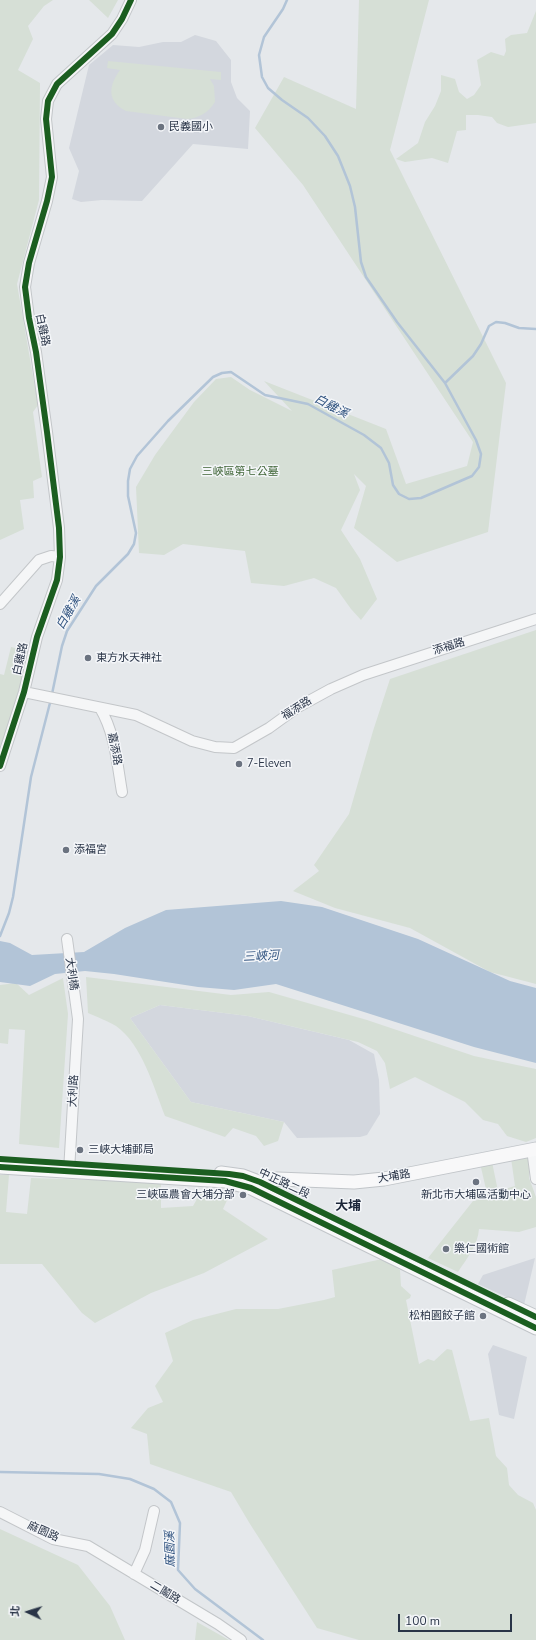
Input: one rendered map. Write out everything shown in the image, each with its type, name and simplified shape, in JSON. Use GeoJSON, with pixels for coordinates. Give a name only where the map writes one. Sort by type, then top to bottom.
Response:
{"type":"FeatureCollection","features":[{"type":"Feature","properties":{"kind":"main road","name":"大埔路"},"geometry":{"type":"LineString","coordinates":[[256,1185],[278,1179],[354,1182],[384,1179],[534,1149]]}},
{"type":"Feature","properties":{"kind":"main road","name":"中正路二段"},"geometry":{"type":"LineString","coordinates":[[0,1159],[69,1167]]}},
{"type":"Feature","properties":{"kind":"main road","name":"中正路二段"},"geometry":{"type":"LineString","coordinates":[[0,1167],[69,1167],[229,1174],[243,1176],[256,1185],[536,1328]]}},
{"type":"Feature","properties":{"kind":"main road","name":"中正路二段"},"geometry":{"type":"LineString","coordinates":[[256,1185],[536,1317]]}},
{"type":"Feature","properties":{"kind":"street","name":"白雞路"},"geometry":{"type":"LineString","coordinates":[[0,766],[24,692],[37,637],[57,580],[60,557],[59,528],[47,432],[36,352],[29,318],[26,287],[29,263],[47,201],[52,177],[47,109],[48,101],[57,84],[105,41],[122,19],[131,0]]}},
{"type":"Feature","properties":{"kind":"street"},"geometry":{"type":"LineString","coordinates":[[0,604],[39,560],[50,556],[60,557]]}},
{"type":"Feature","properties":{"kind":"street","name":"添福路"},"geometry":{"type":"LineString","coordinates":[[363,675],[536,619]]}},
{"type":"Feature","properties":{"kind":"street","name":"福添路"},"geometry":{"type":"LineString","coordinates":[[100,708],[136,716],[192,741],[215,747],[234,748],[268,728],[298,707],[363,675]]}},
{"type":"Feature","properties":{"kind":"street"},"geometry":{"type":"LineString","coordinates":[[24,692],[100,708]]}},
{"type":"Feature","properties":{"kind":"street","name":"嘉添路"},"geometry":{"type":"LineString","coordinates":[[100,708],[106,719],[112,738],[122,792]]}},
{"type":"Feature","properties":{"kind":"street","name":"大利橋"},"geometry":{"type":"LineString","coordinates":[[67,938],[76,1010]]}},
{"type":"Feature","properties":{"kind":"street","name":"大利路"},"geometry":{"type":"LineString","coordinates":[[69,1167],[78,1019],[76,1010]]}},
{"type":"Feature","properties":{"kind":"street"},"geometry":{"type":"LineString","coordinates":[[534,1149],[536,1179]]}},
{"type":"Feature","properties":{"kind":"street"},"geometry":{"type":"LineString","coordinates":[[134,1574],[145,1550],[154,1511]]}},
{"type":"Feature","properties":{"kind":"street","name":"麻園路"},"geometry":{"type":"LineString","coordinates":[[0,1512],[53,1539],[88,1546]]}},
{"type":"Feature","properties":{"kind":"street","name":"二鬮路"},"geometry":{"type":"LineString","coordinates":[[88,1546],[218,1624],[241,1640]]}},
{"type":"Feature","properties":{"kind":"shaded area","name":"民義國小"},"geometry":{"type":"Polygon","coordinates":[[[195,35],[216,41],[231,60],[231,82],[237,98],[250,111],[248,149],[193,144],[142,201],[102,200],[81,202],[72,199],[79,171],[69,148],[89,65],[113,45],[139,47],[163,42],[181,42],[195,35]]]}},
{"type":"Feature","properties":{"kind":"shaded area"},"geometry":{"type":"Polygon","coordinates":[[[160,1005],[248,1016],[349,1040],[374,1054],[379,1080],[380,1114],[367,1135],[360,1137],[297,1138],[284,1122],[191,1102],[130,1018],[160,1005]]]}},
{"type":"Feature","properties":{"kind":"shaded area"},"geometry":{"type":"Polygon","coordinates":[[[535,1258],[524,1305],[478,1284],[483,1275],[535,1258]]]}},
{"type":"Feature","properties":{"kind":"shaded area"},"geometry":{"type":"Polygon","coordinates":[[[493,1345],[527,1357],[514,1419],[499,1415],[488,1354],[493,1345]]]}},
{"type":"Feature","properties":{"kind":"green space"},"geometry":{"type":"Polygon","coordinates":[[[0,0],[53,0],[44,6],[28,26],[33,39],[18,70],[40,83],[39,200],[17,284],[38,405],[33,412],[42,477],[33,481],[34,498],[20,500],[24,529],[0,540],[0,0]]]}},
{"type":"Feature","properties":{"kind":"green space"},"geometry":{"type":"Polygon","coordinates":[[[89,0],[118,0],[108,18],[89,0]]]}},
{"type":"Feature","properties":{"kind":"green space","name":"三峽區第七公墓"},"geometry":{"type":"Polygon","coordinates":[[[359,0],[429,0],[390,150],[506,383],[488,532],[397,562],[354,528],[366,486],[354,474],[360,490],[341,530],[360,559],[377,599],[361,620],[336,588],[314,578],[284,586],[251,583],[245,551],[183,544],[164,555],[139,553],[136,487],[155,455],[194,402],[216,379],[231,377],[250,390],[292,411],[264,381],[386,429],[406,484],[467,466],[473,442],[303,185],[255,128],[284,77],[356,109],[359,0]]]}},
{"type":"Feature","properties":{"kind":"green space"},"geometry":{"type":"Polygon","coordinates":[[[536,11],[536,123],[508,127],[497,123],[492,117],[466,115],[466,130],[457,131],[448,163],[432,158],[405,162],[396,159],[418,143],[425,122],[435,106],[441,91],[441,75],[455,79],[459,92],[467,99],[474,95],[481,85],[477,60],[491,52],[504,56],[506,51],[505,39],[511,35],[527,33],[536,11]]]}},
{"type":"Feature","properties":{"kind":"green space"},"geometry":{"type":"Polygon","coordinates":[[[108,61],[221,72],[221,80],[210,79],[214,86],[215,102],[203,114],[187,119],[126,111],[112,98],[111,92],[113,81],[120,70],[107,68],[108,61]]]}},
{"type":"Feature","properties":{"kind":"green space"},"geometry":{"type":"Polygon","coordinates":[[[536,630],[536,984],[490,972],[410,928],[335,908],[293,891],[319,871],[314,865],[349,814],[390,679],[536,630]]]}},
{"type":"Feature","properties":{"kind":"green space"},"geometry":{"type":"Polygon","coordinates":[[[11,647],[28,651],[20,691],[0,747],[0,674],[4,675],[11,647]]]}},
{"type":"Feature","properties":{"kind":"green space"},"geometry":{"type":"Polygon","coordinates":[[[86,977],[231,995],[269,992],[367,1020],[474,1056],[536,1069],[536,1138],[526,1142],[507,1136],[498,1124],[483,1120],[465,1102],[415,1077],[390,1089],[385,1063],[377,1051],[358,1042],[248,1016],[160,1005],[130,1018],[191,1102],[284,1122],[278,1141],[264,1146],[256,1136],[233,1128],[225,1137],[165,1116],[152,1080],[133,1044],[116,1026],[88,1013],[86,977]]]}},
{"type":"Feature","properties":{"kind":"green space"},"geometry":{"type":"Polygon","coordinates":[[[63,978],[68,1014],[59,1148],[19,1144],[25,1030],[9,1029],[8,1044],[0,1043],[0,985],[16,983],[29,995],[63,978]]]}},
{"type":"Feature","properties":{"kind":"green space"},"geometry":{"type":"Polygon","coordinates":[[[529,1153],[529,1178],[536,1197],[536,1227],[519,1232],[479,1229],[477,1240],[458,1272],[428,1258],[473,1201],[488,1198],[480,1163],[492,1162],[498,1191],[515,1186],[511,1158],[529,1153]]]}},
{"type":"Feature","properties":{"kind":"green space"},"geometry":{"type":"Polygon","coordinates":[[[0,1175],[9,1175],[6,1212],[27,1214],[31,1178],[161,1182],[161,1208],[193,1206],[201,1192],[220,1192],[229,1196],[223,1209],[268,1239],[204,1273],[151,1293],[95,1323],[82,1313],[42,1264],[0,1264],[0,1175]]]}},
{"type":"Feature","properties":{"kind":"green space"},"geometry":{"type":"Polygon","coordinates":[[[382,1259],[400,1270],[401,1286],[411,1295],[410,1298],[406,1300],[419,1364],[428,1359],[434,1361],[447,1349],[452,1350],[470,1421],[489,1418],[496,1456],[507,1468],[509,1485],[518,1495],[533,1503],[536,1510],[536,1640],[359,1640],[317,1628],[231,1492],[150,1464],[147,1434],[131,1428],[148,1408],[163,1402],[155,1386],[173,1361],[165,1333],[193,1320],[236,1309],[278,1309],[335,1297],[332,1270],[382,1259]]]}},
{"type":"Feature","properties":{"kind":"green space"},"geometry":{"type":"Polygon","coordinates":[[[0,1529],[78,1565],[110,1606],[125,1640],[0,1640],[0,1529]]]}},
{"type":"Feature","properties":{"kind":"green space"},"geometry":{"type":"Polygon","coordinates":[[[197,1622],[229,1640],[195,1640],[197,1622]]]}},
{"type":"Feature","properties":{"kind":"water","name":"三峽河"},"geometry":{"type":"Polygon","coordinates":[[[281,901],[322,907],[418,939],[510,981],[536,988],[536,1063],[474,1047],[276,984],[234,990],[198,987],[85,971],[55,974],[30,986],[0,982],[0,941],[10,943],[32,955],[84,952],[125,928],[166,910],[281,901]]]}},
{"type":"Feature","properties":{"kind":"waterway","name":"白雞溪"},"geometry":{"type":"LineString","coordinates":[[52,694],[62,646],[67,631],[96,586],[128,554],[134,544],[136,533],[128,496],[130,469],[137,456],[168,421],[213,377],[222,373],[231,372],[265,395],[308,404],[364,435],[381,448],[389,463],[393,485],[399,494],[409,499],[421,498],[472,476],[479,467],[481,454],[476,440],[445,383],[397,322],[366,277],[361,262],[355,207],[350,186],[338,156],[325,136],[308,118],[268,88],[262,77],[259,55],[264,37],[283,9],[287,0]]}},
{"type":"Feature","properties":{"kind":"waterway"},"geometry":{"type":"LineString","coordinates":[[445,383],[473,356],[481,344],[489,326],[496,322],[505,323],[519,328],[536,329]]}},
{"type":"Feature","properties":{"kind":"waterway","name":"白雞溪"},"geometry":{"type":"LineString","coordinates":[[0,936],[9,913],[13,897],[31,777],[51,699]]}},
{"type":"Feature","properties":{"kind":"waterway","name":"麻園溪"},"geometry":{"type":"LineString","coordinates":[[0,1472],[99,1474],[130,1479],[154,1489],[171,1502],[180,1523],[178,1570],[195,1589],[263,1640]]}},
{"type":"Feature","properties":{"kind":"cycle path"},"geometry":{"type":"LineString","coordinates":[[0,766],[24,692],[37,637],[57,580],[60,557],[59,528],[47,432],[25,287],[29,263],[47,201],[52,177],[46,119],[48,101],[57,84],[112,34],[122,19],[131,0]]}},
{"type":"Feature","properties":{"kind":"cycle path"},"geometry":{"type":"LineString","coordinates":[[0,1159],[243,1176],[260,1182],[536,1317]]}},
{"type":"Feature","properties":{"kind":"cycle path"},"geometry":{"type":"LineString","coordinates":[[0,1167],[225,1181],[251,1188],[536,1328]]}},
{"type":"Feature","properties":{"kind":"place","name":"民義國小"},"geometry":{"type":"Point","coordinates":[161,127]}},
{"type":"Feature","properties":{"kind":"place","name":"東方水天神社"},"geometry":{"type":"Point","coordinates":[88,658]}},
{"type":"Feature","properties":{"kind":"place","name":"7-Eleven"},"geometry":{"type":"Point","coordinates":[239,764]}},
{"type":"Feature","properties":{"kind":"place","name":"添福宮"},"geometry":{"type":"Point","coordinates":[66,850]}},
{"type":"Feature","properties":{"kind":"place","name":"三峽大埔郵局"},"geometry":{"type":"Point","coordinates":[80,1150]}},
{"type":"Feature","properties":{"kind":"place","name":"新北市大埔區活動中心"},"geometry":{"type":"Point","coordinates":[476,1182]}},
{"type":"Feature","properties":{"kind":"place","name":"三峽區農會大埔分部"},"geometry":{"type":"Point","coordinates":[243,1195]}},
{"type":"Feature","properties":{"kind":"place","name":"樂仁國術館"},"geometry":{"type":"Point","coordinates":[446,1249]}},
{"type":"Feature","properties":{"kind":"place","name":"松柏園餃子館"},"geometry":{"type":"Point","coordinates":[483,1316]}},
{"type":"Feature","properties":{"kind":"district","name":"大埔"},"geometry":{"type":"Point","coordinates":[348,1207]}}]}
